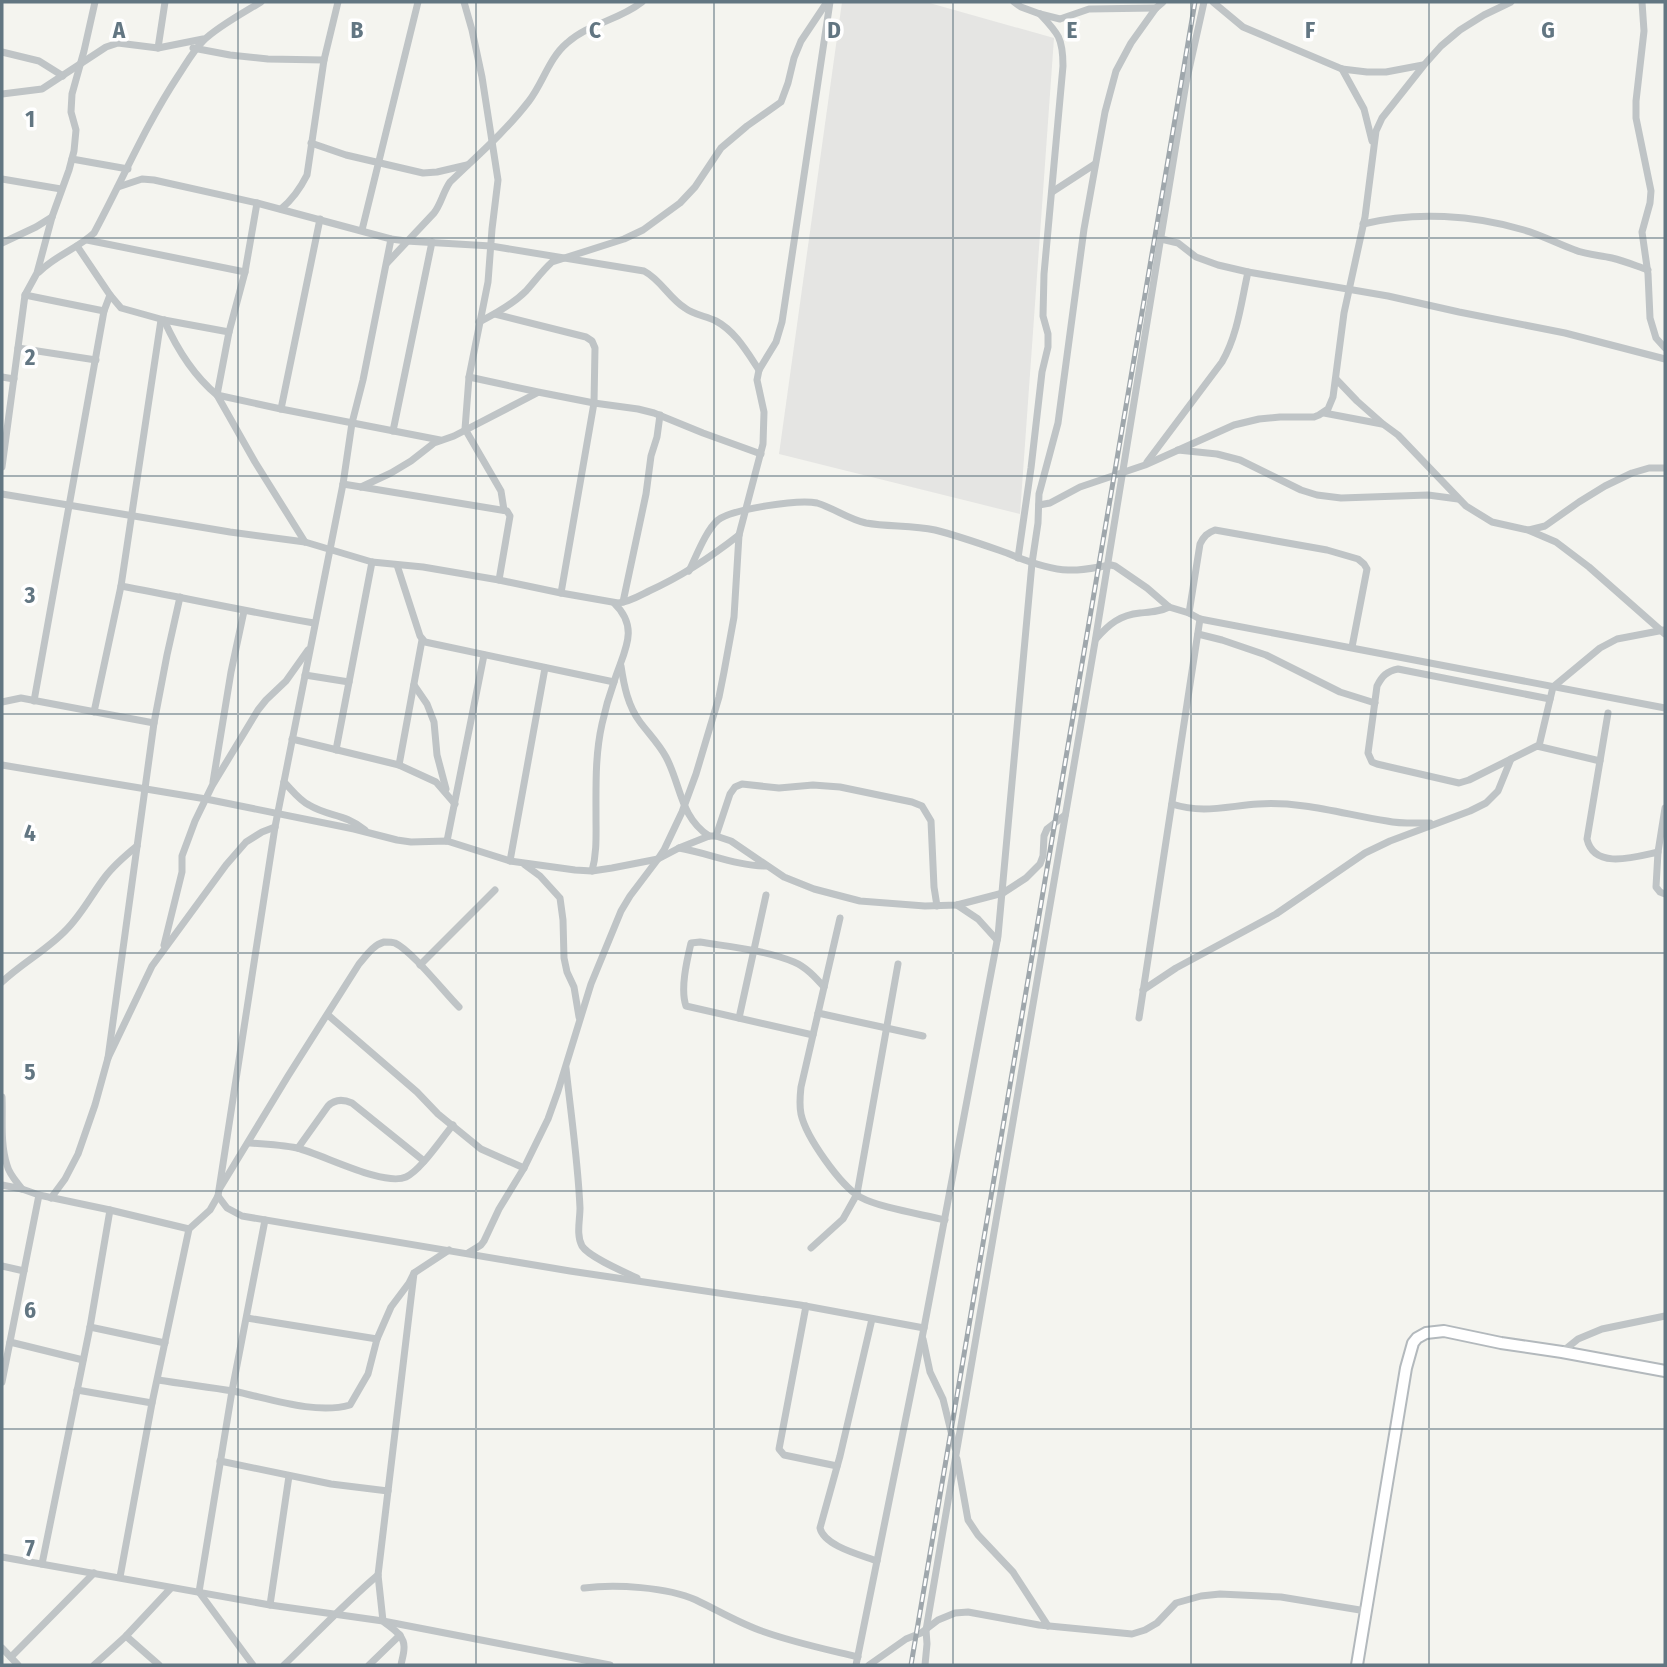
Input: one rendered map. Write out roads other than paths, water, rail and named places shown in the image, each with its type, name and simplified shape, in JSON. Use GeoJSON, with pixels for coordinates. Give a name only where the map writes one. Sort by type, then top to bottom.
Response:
{"type":"FeatureCollection","features":[{"type":"Feature","properties":{"kind":"main road"},"geometry":{"type":"LineString","coordinates":[[1357,1665],[1406,1368],[1415,1340],[1426,1333],[1444,1331],[1665,1371]]}},
{"type":"Feature","properties":{"kind":"street"},"geometry":{"type":"LineString","coordinates":[[2,467],[25,295],[37,273],[72,159],[76,130],[71,112],[72,94],[95,2]]}},
{"type":"Feature","properties":{"kind":"street"},"geometry":{"type":"LineString","coordinates":[[158,48],[165,2]]}},
{"type":"Feature","properties":{"kind":"street"},"geometry":{"type":"LineString","coordinates":[[2,95],[42,89],[106,47],[118,43],[158,48],[204,39],[261,2]]}},
{"type":"Feature","properties":{"kind":"street"},"geometry":{"type":"LineString","coordinates":[[281,209],[301,188],[307,175],[324,60],[338,2]]}},
{"type":"Feature","properties":{"kind":"street"},"geometry":{"type":"LineString","coordinates":[[362,230],[418,2]]}},
{"type":"Feature","properties":{"kind":"street"},"geometry":{"type":"LineString","coordinates":[[464,2],[482,76],[498,180],[488,282],[469,377],[465,429],[501,491],[504,510]]}},
{"type":"Feature","properties":{"kind":"street"},"geometry":{"type":"LineString","coordinates":[[387,263],[438,209],[443,190],[450,182],[493,141],[529,101],[564,45],[582,31],[614,19],[642,2]]}},
{"type":"Feature","properties":{"kind":"street"},"geometry":{"type":"LineString","coordinates":[[479,322],[495,314],[525,291],[544,269],[561,258],[624,239],[643,230],[688,195],[721,148],[781,102],[801,41],[829,2]]}},
{"type":"Feature","properties":{"kind":"street"},"geometry":{"type":"LineString","coordinates":[[468,1253],[485,1241],[499,1209],[524,1168],[548,1119],[603,951],[621,911],[658,859],[684,807],[719,697],[734,617],[740,535],[761,454],[765,425],[757,380],[759,370],[773,349],[782,322],[829,2]]}},
{"type":"Feature","properties":{"kind":"street"},"geometry":{"type":"LineString","coordinates":[[1014,2],[1021,7],[1060,19],[1089,9],[1156,8]]}},
{"type":"Feature","properties":{"kind":"street"},"geometry":{"type":"LineString","coordinates":[[584,1588],[617,1585],[679,1595],[757,1629],[857,1661],[997,940],[1041,485],[1058,424],[1082,242],[1105,112],[1116,71],[1131,43],[1163,2]]}},
{"type":"Feature","properties":{"kind":"street"},"geometry":{"type":"LineString","coordinates":[[925,1665],[926,1630],[1095,642],[1186,83],[1203,2]]}},
{"type":"Feature","properties":{"kind":"street"},"geometry":{"type":"LineString","coordinates":[[1213,2],[1243,27],[1342,69],[1386,72],[1423,65]]}},
{"type":"Feature","properties":{"kind":"street"},"geometry":{"type":"LineString","coordinates":[[1324,413],[1330,404],[1336,379],[1348,290],[1368,197],[1376,131],[1382,118],[1441,46],[1460,30],[1511,2]]}},
{"type":"Feature","properties":{"kind":"street"},"geometry":{"type":"LineString","coordinates":[[1642,2],[1644,31],[1636,118],[1651,191],[1642,232],[1652,329],[1665,348]]}},
{"type":"Feature","properties":{"kind":"street"},"geometry":{"type":"LineString","coordinates":[[1018,558],[1042,372],[1048,347],[1043,305],[1063,50],[1058,33],[1040,14]]}},
{"type":"Feature","properties":{"kind":"street"},"geometry":{"type":"LineString","coordinates":[[37,273],[94,233],[168,91],[204,39]]}},
{"type":"Feature","properties":{"kind":"street"},"geometry":{"type":"LineString","coordinates":[[186,44],[195,50],[268,59],[324,60]]}},
{"type":"Feature","properties":{"kind":"street"},"geometry":{"type":"LineString","coordinates":[[2,52],[39,61],[63,76]]}},
{"type":"Feature","properties":{"kind":"street"},"geometry":{"type":"LineString","coordinates":[[1342,69],[1364,109],[1373,145]]}},
{"type":"Feature","properties":{"kind":"street"},"geometry":{"type":"LineString","coordinates":[[311,144],[423,173],[467,165]]}},
{"type":"Feature","properties":{"kind":"street"},"geometry":{"type":"LineString","coordinates":[[72,159],[128,169]]}},
{"type":"Feature","properties":{"kind":"street"},"geometry":{"type":"LineString","coordinates":[[1052,192],[1096,164]]}},
{"type":"Feature","properties":{"kind":"street"},"geometry":{"type":"LineString","coordinates":[[2,179],[61,189]]}},
{"type":"Feature","properties":{"kind":"street"},"geometry":{"type":"LineString","coordinates":[[118,187],[142,179],[154,180],[257,203],[391,239],[491,246],[644,271],[685,309],[718,322],[734,335],[759,370]]}},
{"type":"Feature","properties":{"kind":"street"},"geometry":{"type":"LineString","coordinates":[[217,395],[257,203]]}},
{"type":"Feature","properties":{"kind":"street"},"geometry":{"type":"LineString","coordinates":[[3,244],[52,217]]}},
{"type":"Feature","properties":{"kind":"street"},"geometry":{"type":"LineString","coordinates":[[1363,224],[1401,217],[1430,217],[1463,218],[1502,224],[1539,235],[1576,251],[1625,261],[1648,270]]}},
{"type":"Feature","properties":{"kind":"street"},"geometry":{"type":"LineString","coordinates":[[281,409],[320,219]]}},
{"type":"Feature","properties":{"kind":"street"},"geometry":{"type":"LineString","coordinates":[[391,239],[352,423],[343,484],[275,827],[218,1193],[226,1208],[235,1213],[265,1220],[570,1272],[806,1307],[923,1331]]}},
{"type":"Feature","properties":{"kind":"street"},"geometry":{"type":"LineString","coordinates":[[1161,239],[1178,243],[1196,257],[1218,265],[1388,296],[1565,333],[1665,359]]}},
{"type":"Feature","properties":{"kind":"street"},"geometry":{"type":"LineString","coordinates":[[87,240],[244,272]]}},
{"type":"Feature","properties":{"kind":"street"},"geometry":{"type":"LineString","coordinates":[[393,431],[432,242]]}},
{"type":"Feature","properties":{"kind":"street"},"geometry":{"type":"LineString","coordinates":[[77,246],[121,308],[163,320],[229,332]]}},
{"type":"Feature","properties":{"kind":"street"},"geometry":{"type":"LineString","coordinates":[[1145,465],[1226,356],[1234,337],[1248,272]]}},
{"type":"Feature","properties":{"kind":"street"},"geometry":{"type":"LineString","coordinates":[[25,295],[104,311]]}},
{"type":"Feature","properties":{"kind":"street"},"geometry":{"type":"LineString","coordinates":[[34,701],[104,311],[110,295]]}},
{"type":"Feature","properties":{"kind":"street"},"geometry":{"type":"LineString","coordinates":[[495,314],[586,337],[596,348],[594,403],[561,593]]}},
{"type":"Feature","properties":{"kind":"street"},"geometry":{"type":"LineString","coordinates":[[163,320],[187,361],[217,395],[305,542]]}},
{"type":"Feature","properties":{"kind":"street"},"geometry":{"type":"LineString","coordinates":[[94,712],[121,586],[163,320]]}},
{"type":"Feature","properties":{"kind":"street"},"geometry":{"type":"LineString","coordinates":[[18,348],[96,360]]}},
{"type":"Feature","properties":{"kind":"street"},"geometry":{"type":"LineString","coordinates":[[2,377],[14,379]]}},
{"type":"Feature","properties":{"kind":"street"},"geometry":{"type":"LineString","coordinates":[[469,377],[594,403],[638,409],[761,454]]}},
{"type":"Feature","properties":{"kind":"street"},"geometry":{"type":"LineString","coordinates":[[1336,379],[1348,393],[1394,431],[1458,499],[1492,522],[1528,530],[1556,542],[1664,632]]}},
{"type":"Feature","properties":{"kind":"street"},"geometry":{"type":"LineString","coordinates":[[361,487],[411,461],[434,443],[454,436],[538,392]]}},
{"type":"Feature","properties":{"kind":"street"},"geometry":{"type":"LineString","coordinates":[[217,395],[440,440]]}},
{"type":"Feature","properties":{"kind":"street"},"geometry":{"type":"LineString","coordinates":[[1039,505],[1050,503],[1080,487],[1145,465],[1234,425],[1259,419],[1314,417],[1324,413],[1383,424]]}},
{"type":"Feature","properties":{"kind":"street"},"geometry":{"type":"LineString","coordinates":[[623,602],[660,415]]}},
{"type":"Feature","properties":{"kind":"street"},"geometry":{"type":"LineString","coordinates":[[1177,450],[1217,454],[1240,460],[1317,495],[1341,498],[1428,495],[1458,499]]}},
{"type":"Feature","properties":{"kind":"street"},"geometry":{"type":"LineString","coordinates":[[1528,530],[1545,526],[1605,486],[1632,473],[1649,468],[1665,468]]}},
{"type":"Feature","properties":{"kind":"street"},"geometry":{"type":"LineString","coordinates":[[343,484],[509,513],[499,580]]}},
{"type":"Feature","properties":{"kind":"street"},"geometry":{"type":"LineString","coordinates":[[2,494],[230,533],[305,542],[372,562],[423,567],[613,602],[623,602],[689,571],[740,535]]}},
{"type":"Feature","properties":{"kind":"street"},"geometry":{"type":"LineString","coordinates":[[689,571],[718,520],[776,504],[812,502],[867,523],[936,530],[1032,563],[1067,570],[1106,566],[1119,568],[1147,587],[1169,607],[1200,619],[1665,708]]}},
{"type":"Feature","properties":{"kind":"street"},"geometry":{"type":"LineString","coordinates":[[1189,613],[1200,544],[1208,533],[1215,530],[1327,550],[1358,559],[1367,569],[1352,647]]}},
{"type":"Feature","properties":{"kind":"street"},"geometry":{"type":"LineString","coordinates":[[336,750],[372,562]]}},
{"type":"Feature","properties":{"kind":"street"},"geometry":{"type":"LineString","coordinates":[[397,565],[422,640],[399,765]]}},
{"type":"Feature","properties":{"kind":"street"},"geometry":{"type":"LineString","coordinates":[[121,586],[314,623]]}},
{"type":"Feature","properties":{"kind":"street"},"geometry":{"type":"LineString","coordinates":[[51,1198],[78,1154],[108,1058],[154,723],[180,597]]}},
{"type":"Feature","properties":{"kind":"street"},"geometry":{"type":"LineString","coordinates":[[592,871],[596,841],[597,757],[602,726],[627,645],[628,627],[623,612],[613,602]]}},
{"type":"Feature","properties":{"kind":"street"},"geometry":{"type":"LineString","coordinates":[[1095,642],[1115,619],[1157,612],[1169,607]]}},
{"type":"Feature","properties":{"kind":"street"},"geometry":{"type":"LineString","coordinates":[[212,786],[244,611]]}},
{"type":"Feature","properties":{"kind":"street"},"geometry":{"type":"LineString","coordinates":[[1139,1018],[1200,619]]}},
{"type":"Feature","properties":{"kind":"street"},"geometry":{"type":"LineString","coordinates":[[1539,746],[1553,687],[1600,648],[1617,639],[1664,632]]}},
{"type":"Feature","properties":{"kind":"street"},"geometry":{"type":"LineString","coordinates":[[1198,634],[1266,655],[1331,688],[1375,703]]}},
{"type":"Feature","properties":{"kind":"street"},"geometry":{"type":"LineString","coordinates":[[422,640],[614,682]]}},
{"type":"Feature","properties":{"kind":"street"},"geometry":{"type":"LineString","coordinates":[[163,949],[182,872],[182,856],[212,786],[258,710],[286,681],[310,647]]}},
{"type":"Feature","properties":{"kind":"street"},"geometry":{"type":"LineString","coordinates":[[447,841],[484,655]]}},
{"type":"Feature","properties":{"kind":"street"},"geometry":{"type":"LineString","coordinates":[[620,666],[633,710],[664,754],[684,807],[696,826],[712,836],[731,841],[784,877],[814,889],[859,901],[937,906],[957,905],[1003,893],[1026,878],[1040,864],[1047,830],[1065,815]]}},
{"type":"Feature","properties":{"kind":"street"},"geometry":{"type":"LineString","coordinates":[[510,861],[545,668]]}},
{"type":"Feature","properties":{"kind":"street"},"geometry":{"type":"LineString","coordinates":[[1550,699],[1398,669],[1390,670],[1377,686],[1368,752],[1372,762],[1377,764],[1459,783],[1539,746],[1601,761]]}},
{"type":"Feature","properties":{"kind":"street"},"geometry":{"type":"LineString","coordinates":[[304,675],[349,682]]}},
{"type":"Feature","properties":{"kind":"street"},"geometry":{"type":"LineString","coordinates":[[414,685],[427,704],[434,722],[447,793]]}},
{"type":"Feature","properties":{"kind":"street"},"geometry":{"type":"LineString","coordinates":[[2,702],[21,698],[154,723]]}},
{"type":"Feature","properties":{"kind":"street"},"geometry":{"type":"LineString","coordinates":[[1608,713],[1587,839],[1591,852],[1603,858],[1618,859],[1658,852]]}},
{"type":"Feature","properties":{"kind":"street"},"geometry":{"type":"LineString","coordinates":[[292,739],[399,765],[436,782],[455,804]]}},
{"type":"Feature","properties":{"kind":"street"},"geometry":{"type":"LineString","coordinates":[[1143,990],[1176,968],[1284,909],[1365,853],[1486,803],[1498,791],[1512,759]]}},
{"type":"Feature","properties":{"kind":"street"},"geometry":{"type":"LineString","coordinates":[[2,765],[206,799],[397,840],[447,841],[510,861],[592,871],[658,859],[712,836],[730,793],[742,784],[779,788],[813,785],[840,787],[922,806],[932,821],[937,906]]}},
{"type":"Feature","properties":{"kind":"street"},"geometry":{"type":"LineString","coordinates":[[284,782],[303,802],[350,819],[368,833]]}},
{"type":"Feature","properties":{"kind":"street"},"geometry":{"type":"LineString","coordinates":[[1172,804],[1198,810],[1259,804],[1292,804],[1395,822],[1438,823]]}},
{"type":"Feature","properties":{"kind":"street"},"geometry":{"type":"LineString","coordinates":[[1665,808],[1656,887],[1665,894]]}},
{"type":"Feature","properties":{"kind":"street"},"geometry":{"type":"LineString","coordinates":[[108,1058],[152,966],[163,949],[246,842],[275,827]]}},
{"type":"Feature","properties":{"kind":"street"},"geometry":{"type":"LineString","coordinates":[[2,982],[65,932],[105,877],[138,846]]}},
{"type":"Feature","properties":{"kind":"street"},"geometry":{"type":"LineString","coordinates":[[679,848],[754,866],[767,866]]}},
{"type":"Feature","properties":{"kind":"street"},"geometry":{"type":"LineString","coordinates":[[520,862],[536,872],[560,898],[564,958],[578,1003],[579,1021]]}},
{"type":"Feature","properties":{"kind":"street"},"geometry":{"type":"LineString","coordinates":[[420,965],[495,890]]}},
{"type":"Feature","properties":{"kind":"street"},"geometry":{"type":"LineString","coordinates":[[739,1018],[766,895]]}},
{"type":"Feature","properties":{"kind":"street"},"geometry":{"type":"LineString","coordinates":[[957,905],[978,919],[997,940]]}},
{"type":"Feature","properties":{"kind":"street"},"geometry":{"type":"LineString","coordinates":[[839,918],[801,1087],[800,1113],[817,1148],[857,1194],[872,1202],[944,1220]]}},
{"type":"Feature","properties":{"kind":"street"},"geometry":{"type":"LineString","coordinates":[[813,1035],[686,1006],[686,964],[691,943],[700,942],[753,951],[795,962],[824,987]]}},
{"type":"Feature","properties":{"kind":"street"},"geometry":{"type":"LineString","coordinates":[[120,1577],[152,1403],[189,1229],[210,1210],[288,1076],[359,964],[372,949],[381,943],[395,943],[420,965],[458,1007]]}},
{"type":"Feature","properties":{"kind":"street"},"geometry":{"type":"LineString","coordinates":[[811,1248],[843,1219],[857,1194],[898,964]]}},
{"type":"Feature","properties":{"kind":"street"},"geometry":{"type":"LineString","coordinates":[[818,1013],[923,1036]]}},
{"type":"Feature","properties":{"kind":"street"},"geometry":{"type":"LineString","coordinates":[[328,1015],[481,1149],[524,1168]]}},
{"type":"Feature","properties":{"kind":"street"},"geometry":{"type":"LineString","coordinates":[[566,1065],[579,1190],[581,1245],[594,1257],[644,1282]]}},
{"type":"Feature","properties":{"kind":"street"},"geometry":{"type":"LineString","coordinates":[[2,1097],[7,1166],[22,1189]]}},
{"type":"Feature","properties":{"kind":"street"},"geometry":{"type":"LineString","coordinates":[[298,1149],[328,1106],[340,1100],[352,1103],[424,1161]]}},
{"type":"Feature","properties":{"kind":"street"},"geometry":{"type":"LineString","coordinates":[[249,1143],[298,1149],[398,1180],[417,1170],[453,1125]]}},
{"type":"Feature","properties":{"kind":"street"},"geometry":{"type":"LineString","coordinates":[[2,1185],[189,1229]]}},
{"type":"Feature","properties":{"kind":"street"},"geometry":{"type":"LineString","coordinates":[[2,1382],[39,1195]]}},
{"type":"Feature","properties":{"kind":"street"},"geometry":{"type":"LineString","coordinates":[[43,1564],[90,1327],[110,1210]]}},
{"type":"Feature","properties":{"kind":"street"},"geometry":{"type":"LineString","coordinates":[[253,1665],[199,1592],[232,1391],[265,1220]]}},
{"type":"Feature","properties":{"kind":"street"},"geometry":{"type":"LineString","coordinates":[[158,1380],[232,1391],[309,1407],[350,1405],[368,1374],[377,1339],[390,1307],[414,1273],[449,1250]]}},
{"type":"Feature","properties":{"kind":"street"},"geometry":{"type":"LineString","coordinates":[[2,1265],[24,1271]]}},
{"type":"Feature","properties":{"kind":"street"},"geometry":{"type":"LineString","coordinates":[[401,1665],[404,1646],[400,1635],[383,1621],[378,1575],[414,1273]]}},
{"type":"Feature","properties":{"kind":"street"},"geometry":{"type":"LineString","coordinates":[[806,1307],[779,1449],[784,1455],[837,1466]]}},
{"type":"Feature","properties":{"kind":"street"},"geometry":{"type":"LineString","coordinates":[[1562,1352],[1578,1339],[1602,1329],[1665,1316]]}},
{"type":"Feature","properties":{"kind":"street"},"geometry":{"type":"LineString","coordinates":[[247,1318],[377,1339]]}},
{"type":"Feature","properties":{"kind":"street"},"geometry":{"type":"LineString","coordinates":[[872,1319],[821,1522],[822,1534],[828,1541],[877,1561]]}},
{"type":"Feature","properties":{"kind":"street"},"geometry":{"type":"LineString","coordinates":[[90,1327],[165,1343]]}},
{"type":"Feature","properties":{"kind":"street"},"geometry":{"type":"LineString","coordinates":[[923,1331],[929,1372],[943,1399],[956,1452],[968,1520],[971,1527],[1013,1572],[1048,1626]]}},
{"type":"Feature","properties":{"kind":"street"},"geometry":{"type":"LineString","coordinates":[[10,1342],[83,1360]]}},
{"type":"Feature","properties":{"kind":"street"},"geometry":{"type":"LineString","coordinates":[[77,1390],[152,1403]]}},
{"type":"Feature","properties":{"kind":"street"},"geometry":{"type":"LineString","coordinates":[[220,1461],[331,1484],[388,1491]]}},
{"type":"Feature","properties":{"kind":"street"},"geometry":{"type":"LineString","coordinates":[[270,1605],[289,1476]]}},
{"type":"Feature","properties":{"kind":"street"},"geometry":{"type":"LineString","coordinates":[[4,1560],[43,1564],[270,1605],[383,1621],[610,1665]]}},
{"type":"Feature","properties":{"kind":"street"},"geometry":{"type":"LineString","coordinates":[[11,1657],[94,1573]]}},
{"type":"Feature","properties":{"kind":"street"},"geometry":{"type":"LineString","coordinates":[[284,1665],[378,1575]]}},
{"type":"Feature","properties":{"kind":"street"},"geometry":{"type":"LineString","coordinates":[[94,1665],[126,1636],[171,1588]]}},
{"type":"Feature","properties":{"kind":"street"},"geometry":{"type":"LineString","coordinates":[[869,1665],[894,1646],[955,1613],[968,1612],[1048,1626],[1132,1634],[1157,1623],[1176,1603],[1220,1594],[1281,1597],[1366,1611]]}},
{"type":"Feature","properties":{"kind":"street"},"geometry":{"type":"LineString","coordinates":[[369,1665],[400,1635]]}},
{"type":"Feature","properties":{"kind":"street"},"geometry":{"type":"LineString","coordinates":[[126,1636],[159,1665]]}},
{"type":"Feature","properties":{"kind":"street"},"geometry":{"type":"LineString","coordinates":[[2,1648],[18,1665]]}},
{"type":"Feature","properties":{"kind":"railway"},"geometry":{"type":"LineString","coordinates":[[911,1665],[1195,2]]}}]}
